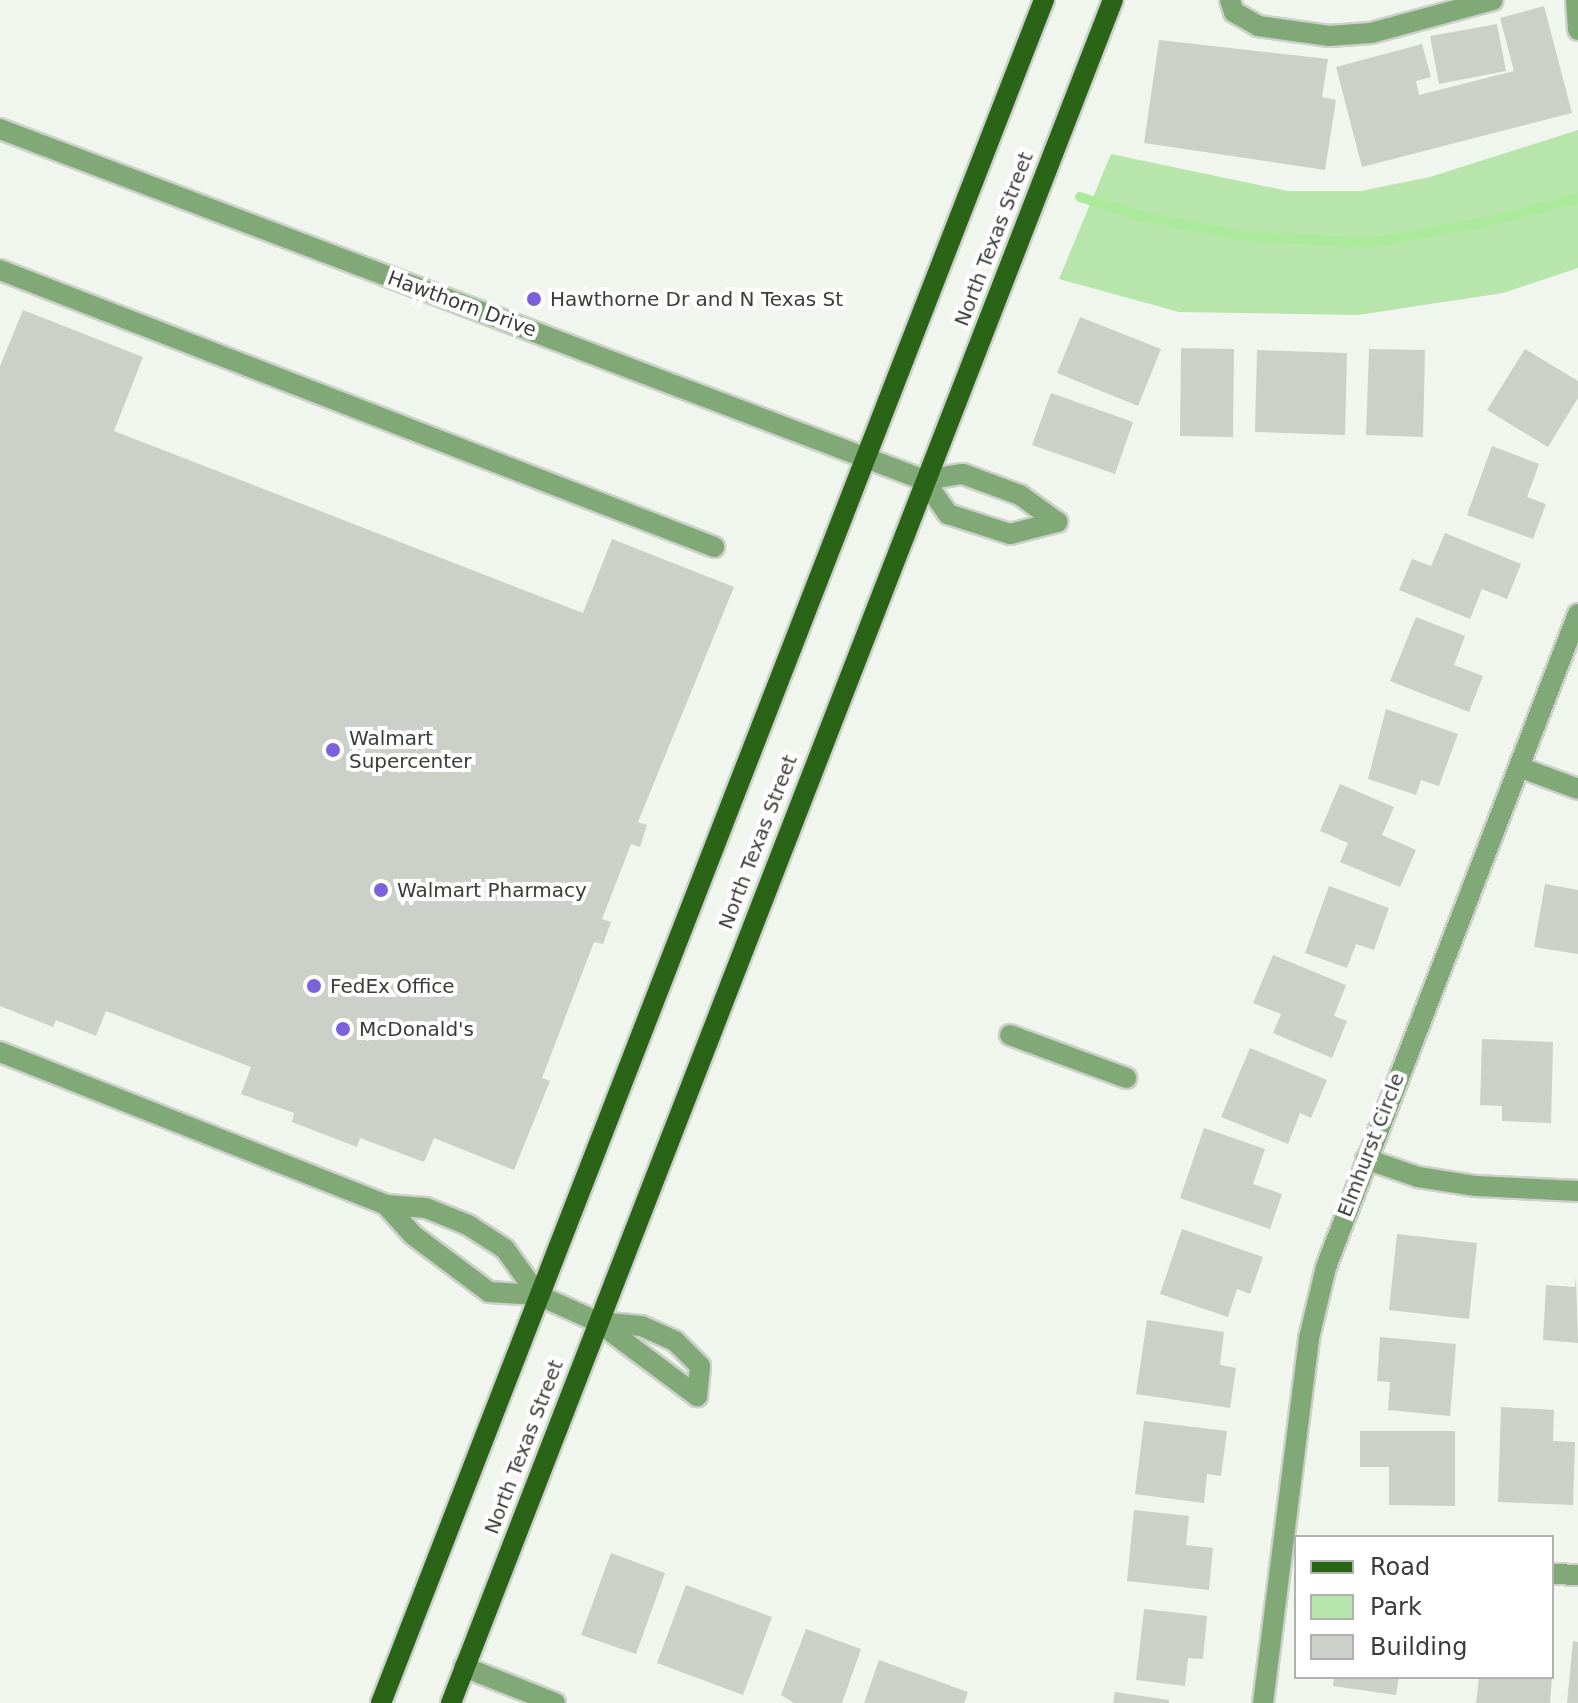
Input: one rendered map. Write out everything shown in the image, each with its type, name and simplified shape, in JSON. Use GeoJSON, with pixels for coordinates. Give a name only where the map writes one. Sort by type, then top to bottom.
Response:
{"type":"FeatureCollection","features":[{"type":"Feature","properties":{"kind":"main road","name":"North Texas Street"},"geometry":{"type":"LineString","coordinates":[[381,1703],[1044,0]]}},
{"type":"Feature","properties":{"kind":"main road","name":"North Texas Street"},"geometry":{"type":"LineString","coordinates":[[451,1703],[1113,0]]}},
{"type":"Feature","properties":{"kind":"street"},"geometry":{"type":"LineString","coordinates":[[1230,0],[1234,12],[1258,26],[1329,36],[1371,33],[1493,0]]}},
{"type":"Feature","properties":{"kind":"street"},"geometry":{"type":"LineString","coordinates":[[1576,0],[1578,30]]}},
{"type":"Feature","properties":{"kind":"street","name":"Hawthorn Drive"},"geometry":{"type":"LineString","coordinates":[[0,129],[924,480]]}},
{"type":"Feature","properties":{"kind":"street"},"geometry":{"type":"LineString","coordinates":[[0,270],[714,547]]}},
{"type":"Feature","properties":{"kind":"street"},"geometry":{"type":"LineString","coordinates":[[963,474],[1020,495],[1057,522],[1010,534],[948,514],[924,480],[963,474]]}},
{"type":"Feature","properties":{"kind":"street","name":"Elmhurst Circle"},"geometry":{"type":"LineString","coordinates":[[1263,1703],[1288,1556],[1309,1338],[1326,1267],[1578,614]]}},
{"type":"Feature","properties":{"kind":"street"},"geometry":{"type":"LineString","coordinates":[[1519,767],[1578,789]]}},
{"type":"Feature","properties":{"kind":"street"},"geometry":{"type":"LineString","coordinates":[[1010,1035],[1126,1078]]}},
{"type":"Feature","properties":{"kind":"street"},"geometry":{"type":"LineString","coordinates":[[0,1052],[386,1205],[426,1208],[468,1225],[505,1249],[538,1295]]}},
{"type":"Feature","properties":{"kind":"street"},"geometry":{"type":"LineString","coordinates":[[1366,1159],[1418,1177],[1476,1186],[1578,1191]]}},
{"type":"Feature","properties":{"kind":"street"},"geometry":{"type":"LineString","coordinates":[[386,1205],[413,1235],[489,1292],[538,1295],[598,1322],[630,1350],[697,1396],[700,1366],[675,1341],[641,1326],[598,1322]]}},
{"type":"Feature","properties":{"kind":"street"},"geometry":{"type":"LineString","coordinates":[[1554,1574],[1578,1575]]}},
{"type":"Feature","properties":{"kind":"street"},"geometry":{"type":"LineString","coordinates":[[464,1667],[555,1703]]}},
{"type":"Feature","properties":{"kind":"green space"},"geometry":{"type":"Polygon","coordinates":[[[1578,130],[1578,268],[1503,293],[1358,315],[1179,312],[1059,279],[1111,154],[1288,191],[1361,191],[1430,177],[1578,130]]]}},
{"type":"Feature","properties":{"kind":"building"},"geometry":{"type":"Polygon","coordinates":[[[1544,6],[1572,113],[1362,167],[1336,67],[1422,44],[1431,77],[1416,81],[1419,95],[1514,71],[1500,18],[1544,6]]]}},
{"type":"Feature","properties":{"kind":"building"},"geometry":{"type":"Polygon","coordinates":[[[1497,24],[1506,71],[1439,84],[1430,36],[1497,24]]]}},
{"type":"Feature","properties":{"kind":"building"},"geometry":{"type":"Polygon","coordinates":[[[1159,40],[1328,59],[1322,97],[1336,100],[1325,170],[1144,143],[1159,40]]]}},
{"type":"Feature","properties":{"kind":"building","name":"Walmart Supercenter"},"geometry":{"type":"Polygon","coordinates":[[[23,310],[143,357],[114,431],[583,613],[612,539],[734,587],[638,822],[647,825],[640,847],[631,844],[602,919],[611,922],[603,944],[594,942],[542,1078],[550,1081],[514,1170],[434,1138],[424,1162],[360,1138],[357,1147],[292,1122],[294,1113],[241,1094],[251,1067],[106,1011],[96,1036],[56,1020],[53,1027],[0,1006],[0,366],[23,310]]]}},
{"type":"Feature","properties":{"kind":"building"},"geometry":{"type":"Polygon","coordinates":[[[1080,317],[1161,349],[1138,406],[1057,373],[1080,317]]]}},
{"type":"Feature","properties":{"kind":"building"},"geometry":{"type":"Polygon","coordinates":[[[1181,348],[1234,349],[1233,437],[1180,436],[1181,348]]]}},
{"type":"Feature","properties":{"kind":"building"},"geometry":{"type":"Polygon","coordinates":[[[1369,349],[1425,350],[1423,437],[1366,435],[1369,349]]]}},
{"type":"Feature","properties":{"kind":"building"},"geometry":{"type":"Polygon","coordinates":[[[1525,349],[1578,381],[1578,398],[1548,447],[1487,410],[1525,349]]]}},
{"type":"Feature","properties":{"kind":"building"},"geometry":{"type":"Polygon","coordinates":[[[1257,350],[1347,353],[1345,435],[1255,432],[1257,350]]]}},
{"type":"Feature","properties":{"kind":"building"},"geometry":{"type":"Polygon","coordinates":[[[1051,393],[1133,422],[1115,474],[1032,445],[1051,393]]]}},
{"type":"Feature","properties":{"kind":"building"},"geometry":{"type":"Polygon","coordinates":[[[1492,446],[1539,464],[1527,497],[1546,504],[1533,539],[1467,515],[1492,446]]]}},
{"type":"Feature","properties":{"kind":"building"},"geometry":{"type":"Polygon","coordinates":[[[1445,533],[1521,564],[1507,599],[1482,589],[1470,619],[1399,590],[1412,559],[1431,566],[1445,533]]]}},
{"type":"Feature","properties":{"kind":"building"},"geometry":{"type":"Polygon","coordinates":[[[1416,617],[1465,636],[1454,665],[1483,676],[1469,712],[1390,681],[1416,617]]]}},
{"type":"Feature","properties":{"kind":"building"},"geometry":{"type":"Polygon","coordinates":[[[1386,709],[1458,734],[1439,786],[1421,780],[1416,795],[1368,779],[1386,709]]]}},
{"type":"Feature","properties":{"kind":"building"},"geometry":{"type":"Polygon","coordinates":[[[1340,784],[1394,807],[1382,835],[1416,850],[1400,887],[1340,862],[1348,843],[1320,831],[1340,784]]]}},
{"type":"Feature","properties":{"kind":"building"},"geometry":{"type":"Polygon","coordinates":[[[1545,884],[1578,890],[1578,954],[1534,947],[1545,884]]]}},
{"type":"Feature","properties":{"kind":"building"},"geometry":{"type":"Polygon","coordinates":[[[1329,886],[1389,908],[1374,950],[1356,944],[1347,968],[1305,953],[1329,886]]]}},
{"type":"Feature","properties":{"kind":"building"},"geometry":{"type":"Polygon","coordinates":[[[1273,955],[1346,985],[1334,1016],[1347,1021],[1332,1058],[1273,1033],[1281,1014],[1253,1003],[1273,955]]]}},
{"type":"Feature","properties":{"kind":"building"},"geometry":{"type":"Polygon","coordinates":[[[1482,1039],[1553,1042],[1551,1123],[1502,1121],[1502,1106],[1480,1105],[1482,1039]]]}},
{"type":"Feature","properties":{"kind":"building"},"geometry":{"type":"Polygon","coordinates":[[[1250,1048],[1327,1080],[1311,1118],[1300,1113],[1288,1144],[1221,1117],[1250,1048]]]}},
{"type":"Feature","properties":{"kind":"building"},"geometry":{"type":"Polygon","coordinates":[[[1204,1128],[1265,1149],[1253,1184],[1282,1194],[1270,1229],[1180,1198],[1204,1128]]]}},
{"type":"Feature","properties":{"kind":"building"},"geometry":{"type":"Polygon","coordinates":[[[1182,1229],[1263,1257],[1250,1294],[1237,1289],[1228,1317],[1160,1294],[1182,1229]]]}},
{"type":"Feature","properties":{"kind":"building"},"geometry":{"type":"Polygon","coordinates":[[[1397,1234],[1477,1243],[1469,1319],[1389,1310],[1397,1234]]]}},
{"type":"Feature","properties":{"kind":"building"},"geometry":{"type":"Polygon","coordinates":[[[1576,1277],[1578,1343],[1543,1340],[1546,1285],[1575,1287],[1576,1277]]]}},
{"type":"Feature","properties":{"kind":"building"},"geometry":{"type":"Polygon","coordinates":[[[1147,1320],[1224,1332],[1220,1365],[1236,1368],[1230,1408],[1136,1394],[1147,1320]]]}},
{"type":"Feature","properties":{"kind":"building"},"geometry":{"type":"Polygon","coordinates":[[[1380,1337],[1456,1344],[1450,1416],[1388,1410],[1390,1382],[1377,1381],[1380,1337]]]}},
{"type":"Feature","properties":{"kind":"building"},"geometry":{"type":"Polygon","coordinates":[[[1501,1407],[1554,1410],[1553,1441],[1575,1442],[1573,1505],[1498,1502],[1501,1407]]]}},
{"type":"Feature","properties":{"kind":"building"},"geometry":{"type":"Polygon","coordinates":[[[1144,1421],[1227,1431],[1221,1476],[1207,1474],[1204,1503],[1135,1494],[1144,1421]]]}},
{"type":"Feature","properties":{"kind":"building"},"geometry":{"type":"Polygon","coordinates":[[[1360,1431],[1455,1431],[1455,1506],[1389,1505],[1389,1467],[1360,1467],[1360,1431]]]}},
{"type":"Feature","properties":{"kind":"building"},"geometry":{"type":"Polygon","coordinates":[[[1134,1510],[1189,1516],[1186,1545],[1213,1548],[1209,1590],[1127,1581],[1134,1510]]]}},
{"type":"Feature","properties":{"kind":"building"},"geometry":{"type":"Polygon","coordinates":[[[611,1553],[665,1573],[636,1654],[581,1635],[611,1553]]]}},
{"type":"Feature","properties":{"kind":"building"},"geometry":{"type":"Polygon","coordinates":[[[686,1585],[772,1617],[743,1695],[657,1663],[686,1585]]]}},
{"type":"Feature","properties":{"kind":"building"},"geometry":{"type":"Polygon","coordinates":[[[1144,1609],[1207,1616],[1203,1659],[1188,1658],[1185,1686],[1136,1680],[1144,1609]]]}},
{"type":"Feature","properties":{"kind":"building"},"geometry":{"type":"Polygon","coordinates":[[[806,1629],[861,1649],[842,1703],[794,1703],[781,1695],[806,1629]]]}},
{"type":"Feature","properties":{"kind":"building"},"geometry":{"type":"Polygon","coordinates":[[[1573,1641],[1578,1642],[1578,1703],[1567,1703],[1573,1641]]]}},
{"type":"Feature","properties":{"kind":"building"},"geometry":{"type":"Polygon","coordinates":[[[879,1660],[968,1692],[964,1703],[864,1703],[879,1660]]]}},
{"type":"Feature","properties":{"kind":"building"},"geometry":{"type":"Polygon","coordinates":[[[1334,1679],[1399,1679],[1396,1695],[1333,1686],[1334,1679]]]}},
{"type":"Feature","properties":{"kind":"building"},"geometry":{"type":"Polygon","coordinates":[[[1479,1679],[1552,1679],[1550,1703],[1476,1703],[1479,1679]]]}},
{"type":"Feature","properties":{"kind":"building"},"geometry":{"type":"Polygon","coordinates":[[[1115,1692],[1169,1700],[1169,1703],[1113,1703],[1115,1692]]]}},
{"type":"Feature","properties":{"kind":"waterway"},"geometry":{"type":"LineString","coordinates":[[1080,197],[1141,216],[1243,236],[1370,243],[1487,222],[1578,198]]}},
{"type":"Feature","properties":{"kind":"place","name":"Hawthorne Dr and N Texas St"},"geometry":{"type":"Point","coordinates":[534,299]}},
{"type":"Feature","properties":{"kind":"place","name":"Walmart Supercenter"},"geometry":{"type":"Point","coordinates":[333,750]}},
{"type":"Feature","properties":{"kind":"place","name":"Walmart Pharmacy"},"geometry":{"type":"Point","coordinates":[381,890]}},
{"type":"Feature","properties":{"kind":"place","name":"FedEx Office"},"geometry":{"type":"Point","coordinates":[314,986]}},
{"type":"Feature","properties":{"kind":"place","name":"McDonald's"},"geometry":{"type":"Point","coordinates":[343,1029]}}]}
